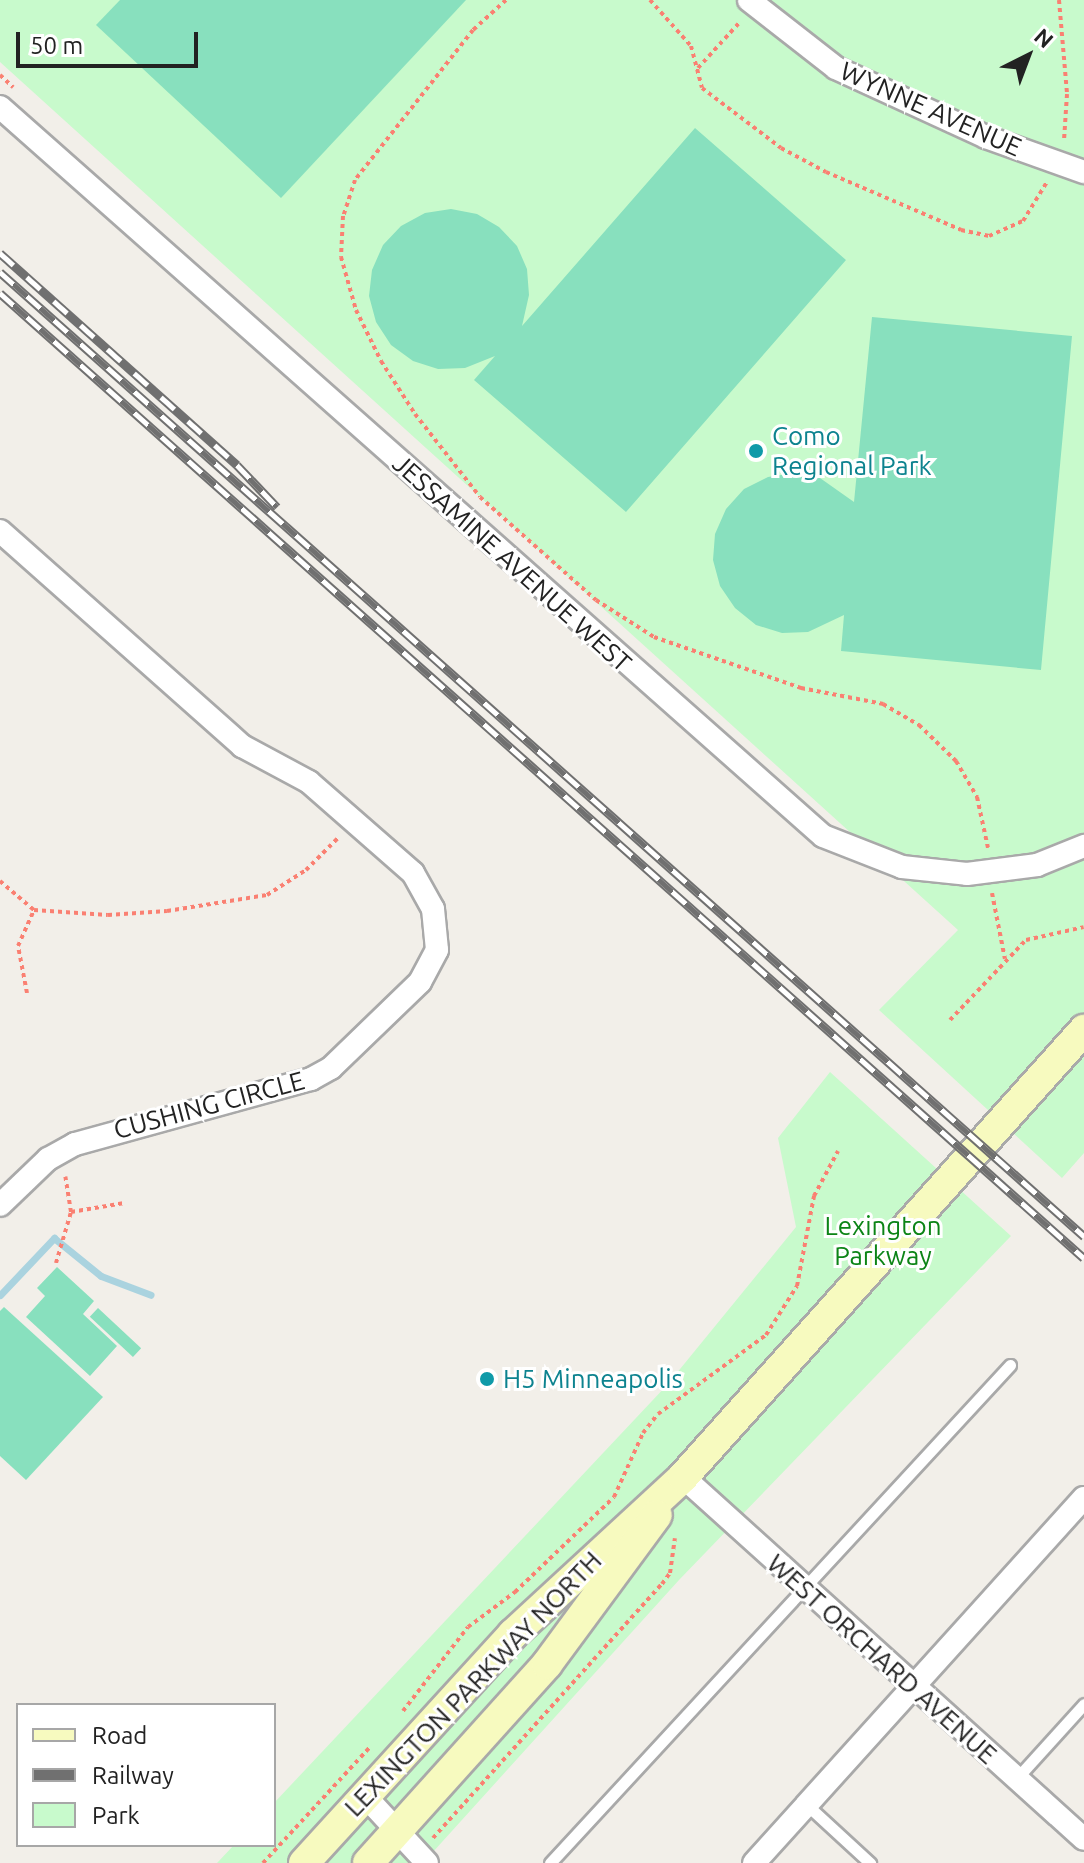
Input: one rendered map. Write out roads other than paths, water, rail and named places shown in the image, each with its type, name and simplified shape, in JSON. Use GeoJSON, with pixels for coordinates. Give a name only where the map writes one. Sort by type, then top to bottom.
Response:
{"type":"FeatureCollection","features":[{"type":"Feature","properties":{"kind":"main road","name":"LEXINGTON PARKWAY NORTH"},"geometry":{"type":"LineString","coordinates":[[304,1863],[513,1634],[683,1477],[1084,1030]]}},
{"type":"Feature","properties":{"kind":"main road","name":"LEXINGTON PARKWAY NORTH"},"geometry":{"type":"LineString","coordinates":[[368,1863],[576,1628],[683,1477]]}},
{"type":"Feature","properties":{"kind":"street","name":"WYNNE AVENUE"},"geometry":{"type":"LineString","coordinates":[[752,3],[836,68],[1084,172]]}},
{"type":"Feature","properties":{"kind":"street","name":"JESSAMINE AVENUE WEST"},"geometry":{"type":"LineString","coordinates":[[0,107],[789,811],[851,850],[902,867],[990,873],[1037,865],[1084,846]]}},
{"type":"Feature","properties":{"kind":"street","name":"CUSHING CIRCLE"},"geometry":{"type":"LineString","coordinates":[[0,531],[242,746],[309,782],[427,890],[437,950],[420,982],[352,1053],[311,1079],[104,1133],[58,1154],[0,1205]]}},
{"type":"Feature","properties":{"kind":"street","name":"WEST ORCHARD AVENUE"},"geometry":{"type":"LineString","coordinates":[[683,1477],[1084,1839]]}},
{"type":"Feature","properties":{"kind":"street"},"geometry":{"type":"LineString","coordinates":[[754,1863],[1084,1498]]}},
{"type":"Feature","properties":{"kind":"street"},"geometry":{"type":"LineString","coordinates":[[365,1796],[395,1834],[427,1852]]}},
{"type":"Feature","properties":{"kind":"lane"},"geometry":{"type":"LineString","coordinates":[[550,1863],[1010,1365]]}},
{"type":"Feature","properties":{"kind":"lane"},"geometry":{"type":"LineString","coordinates":[[1016,1779],[1084,1704]]}},
{"type":"Feature","properties":{"kind":"lane"},"geometry":{"type":"LineString","coordinates":[[807,1805],[870,1863]]}},
{"type":"Feature","properties":{"kind":"waterway"},"geometry":{"type":"LineString","coordinates":[[0,1295],[54,1238],[101,1276],[151,1295]]}},
{"type":"Feature","properties":{"kind":"railway"},"geometry":{"type":"LineString","coordinates":[[0,253],[237,465],[277,507]]}},
{"type":"Feature","properties":{"kind":"railway"},"geometry":{"type":"LineString","coordinates":[[0,272],[1084,1236]]}},
{"type":"Feature","properties":{"kind":"railway"},"geometry":{"type":"LineString","coordinates":[[0,293],[1084,1258]]}},
{"type":"Feature","properties":{"kind":"place","name":"Como Regional Park"},"geometry":{"type":"Point","coordinates":[756,451]}},
{"type":"Feature","properties":{"kind":"place","name":"H5 Minneapolis"},"geometry":{"type":"Point","coordinates":[487,1379]}},
{"type":"Feature","properties":{"kind":"park label","name":"Lexington Parkway"},"geometry":{"type":"Point","coordinates":[883,1241]}}]}
